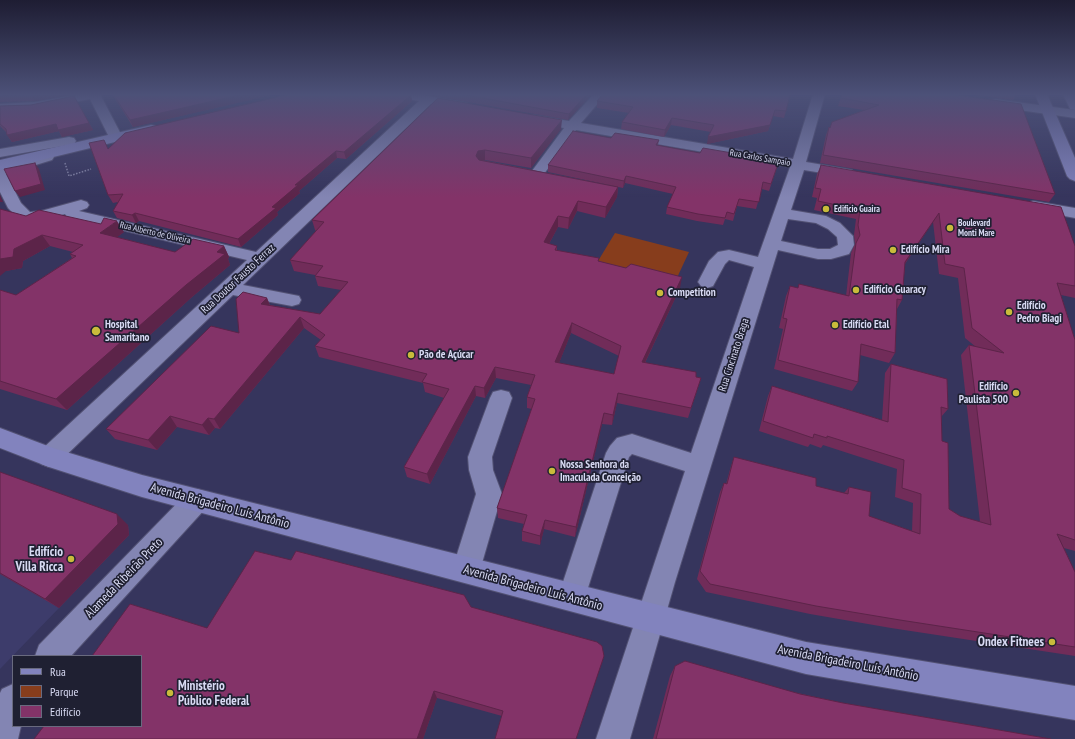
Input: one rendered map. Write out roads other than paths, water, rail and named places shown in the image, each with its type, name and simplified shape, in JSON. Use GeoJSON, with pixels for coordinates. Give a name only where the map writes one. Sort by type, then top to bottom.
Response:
{"type":"FeatureCollection","features":[{"type":"Feature","properties":{"kind":"main road"},"geometry":{"type":"LineString","coordinates":[[1,161],[69,141],[114,134],[137,128]]}},
{"type":"Feature","properties":{"kind":"main road"},"geometry":{"type":"LineString","coordinates":[[1056,128],[1075,176]]}},
{"type":"Feature","properties":{"kind":"main road"},"geometry":{"type":"LineString","coordinates":[[1,161],[26,159],[85,145],[114,134]]}},
{"type":"Feature","properties":{"kind":"main road","name":"Avenida Brigadeiro Luís Antônio"},"geometry":{"type":"LineString","coordinates":[[0,438],[49,457],[142,486],[806,658],[1075,702]]}},
{"type":"Feature","properties":{"kind":"street"},"geometry":{"type":"LineString","coordinates":[[111,128],[114,134]]}},
{"type":"Feature","properties":{"kind":"street","name":"Rua Doutor Fausto Ferraz"},"geometry":{"type":"LineString","coordinates":[[49,457],[398,128]]}},
{"type":"Feature","properties":{"kind":"street"},"geometry":{"type":"LineString","coordinates":[[536,175],[570,128]]}},
{"type":"Feature","properties":{"kind":"street","name":"Rua Carlos Sampaio"},"geometry":{"type":"LineString","coordinates":[[587,128],[862,175]]}},
{"type":"Feature","properties":{"kind":"street","name":"Rua Cincinato Braga"},"geometry":{"type":"LineString","coordinates":[[613,739],[699,466],[808,128]]}},
{"type":"Feature","properties":{"kind":"street"},"geometry":{"type":"LineString","coordinates":[[695,146],[702,134]]}},
{"type":"Feature","properties":{"kind":"street"},"geometry":{"type":"LineString","coordinates":[[1,161],[85,145]]}},
{"type":"Feature","properties":{"kind":"street"},"geometry":{"type":"LineString","coordinates":[[522,172],[551,178]]}},
{"type":"Feature","properties":{"kind":"street","name":"Rua Alberto de Oliveira"},"geometry":{"type":"LineString","coordinates":[[0,176],[14,204],[25,216],[42,216],[77,210],[260,258]]}},
{"type":"Feature","properties":{"kind":"street"},"geometry":{"type":"LineString","coordinates":[[1023,204],[1075,213]]}},
{"type":"Feature","properties":{"kind":"street"},"geometry":{"type":"LineString","coordinates":[[771,244],[818,254],[831,254],[843,250],[846,245],[845,236],[834,226],[820,219],[781,213]]}},
{"type":"Feature","properties":{"kind":"street"},"geometry":{"type":"LineString","coordinates":[[707,282],[718,261],[724,256],[729,255],[764,264]]}},
{"type":"Feature","properties":{"kind":"street"},"geometry":{"type":"LineString","coordinates":[[228,288],[292,300]]}},
{"type":"Feature","properties":{"kind":"street"},"geometry":{"type":"LineString","coordinates":[[466,570],[489,494],[488,485],[479,464],[480,457],[501,398]]}},
{"type":"Feature","properties":{"kind":"street"},"geometry":{"type":"LineString","coordinates":[[572,597],[618,453],[625,445],[632,444],[699,466]]}},
{"type":"Feature","properties":{"kind":"street","name":"Alameda Ribeirão Preto"},"geometry":{"type":"LineString","coordinates":[[51,655],[198,500]]}},
{"type":"Feature","properties":{"kind":"street"},"geometry":{"type":"LineString","coordinates":[[0,708],[12,696]]}},
{"type":"Feature","properties":{"kind":"street"},"geometry":{"type":"LineString","coordinates":[[1,739],[12,703]]}},
{"type":"Feature","properties":{"kind":"place","name":"Edifício Guaira"},"geometry":{"type":"Point","coordinates":[826,209]}},
{"type":"Feature","properties":{"kind":"place","name":"Boulevard Monti Mare"},"geometry":{"type":"Point","coordinates":[950,228]}},
{"type":"Feature","properties":{"kind":"place","name":"Edifício Mira"},"geometry":{"type":"Point","coordinates":[893,250]}},
{"type":"Feature","properties":{"kind":"place","name":"Edifício Guaracy"},"geometry":{"type":"Point","coordinates":[856,290]}},
{"type":"Feature","properties":{"kind":"place","name":"Competition"},"geometry":{"type":"Point","coordinates":[660,293]}},
{"type":"Feature","properties":{"kind":"place","name":"Edifício Pedro Biagi"},"geometry":{"type":"Point","coordinates":[1009,312]}},
{"type":"Feature","properties":{"kind":"place","name":"Edifício Etal"},"geometry":{"type":"Point","coordinates":[835,325]}},
{"type":"Feature","properties":{"kind":"place","name":"Hospital Samaritano"},"geometry":{"type":"Point","coordinates":[96,331]}},
{"type":"Feature","properties":{"kind":"place","name":"Pão de Açúcar"},"geometry":{"type":"Point","coordinates":[411,355]}},
{"type":"Feature","properties":{"kind":"place","name":"Edifício Paulista 500"},"geometry":{"type":"Point","coordinates":[1016,393]}},
{"type":"Feature","properties":{"kind":"place","name":"Nossa Senhora da Imaculada Conceição"},"geometry":{"type":"Point","coordinates":[552,471]}},
{"type":"Feature","properties":{"kind":"place","name":"Edifício Villa Ricca"},"geometry":{"type":"Point","coordinates":[71,559]}},
{"type":"Feature","properties":{"kind":"place","name":"Ondex Fitnees"},"geometry":{"type":"Point","coordinates":[1052,642]}},
{"type":"Feature","properties":{"kind":"place","name":"Ministério Público Federal"},"geometry":{"type":"Point","coordinates":[170,693]}}]}
